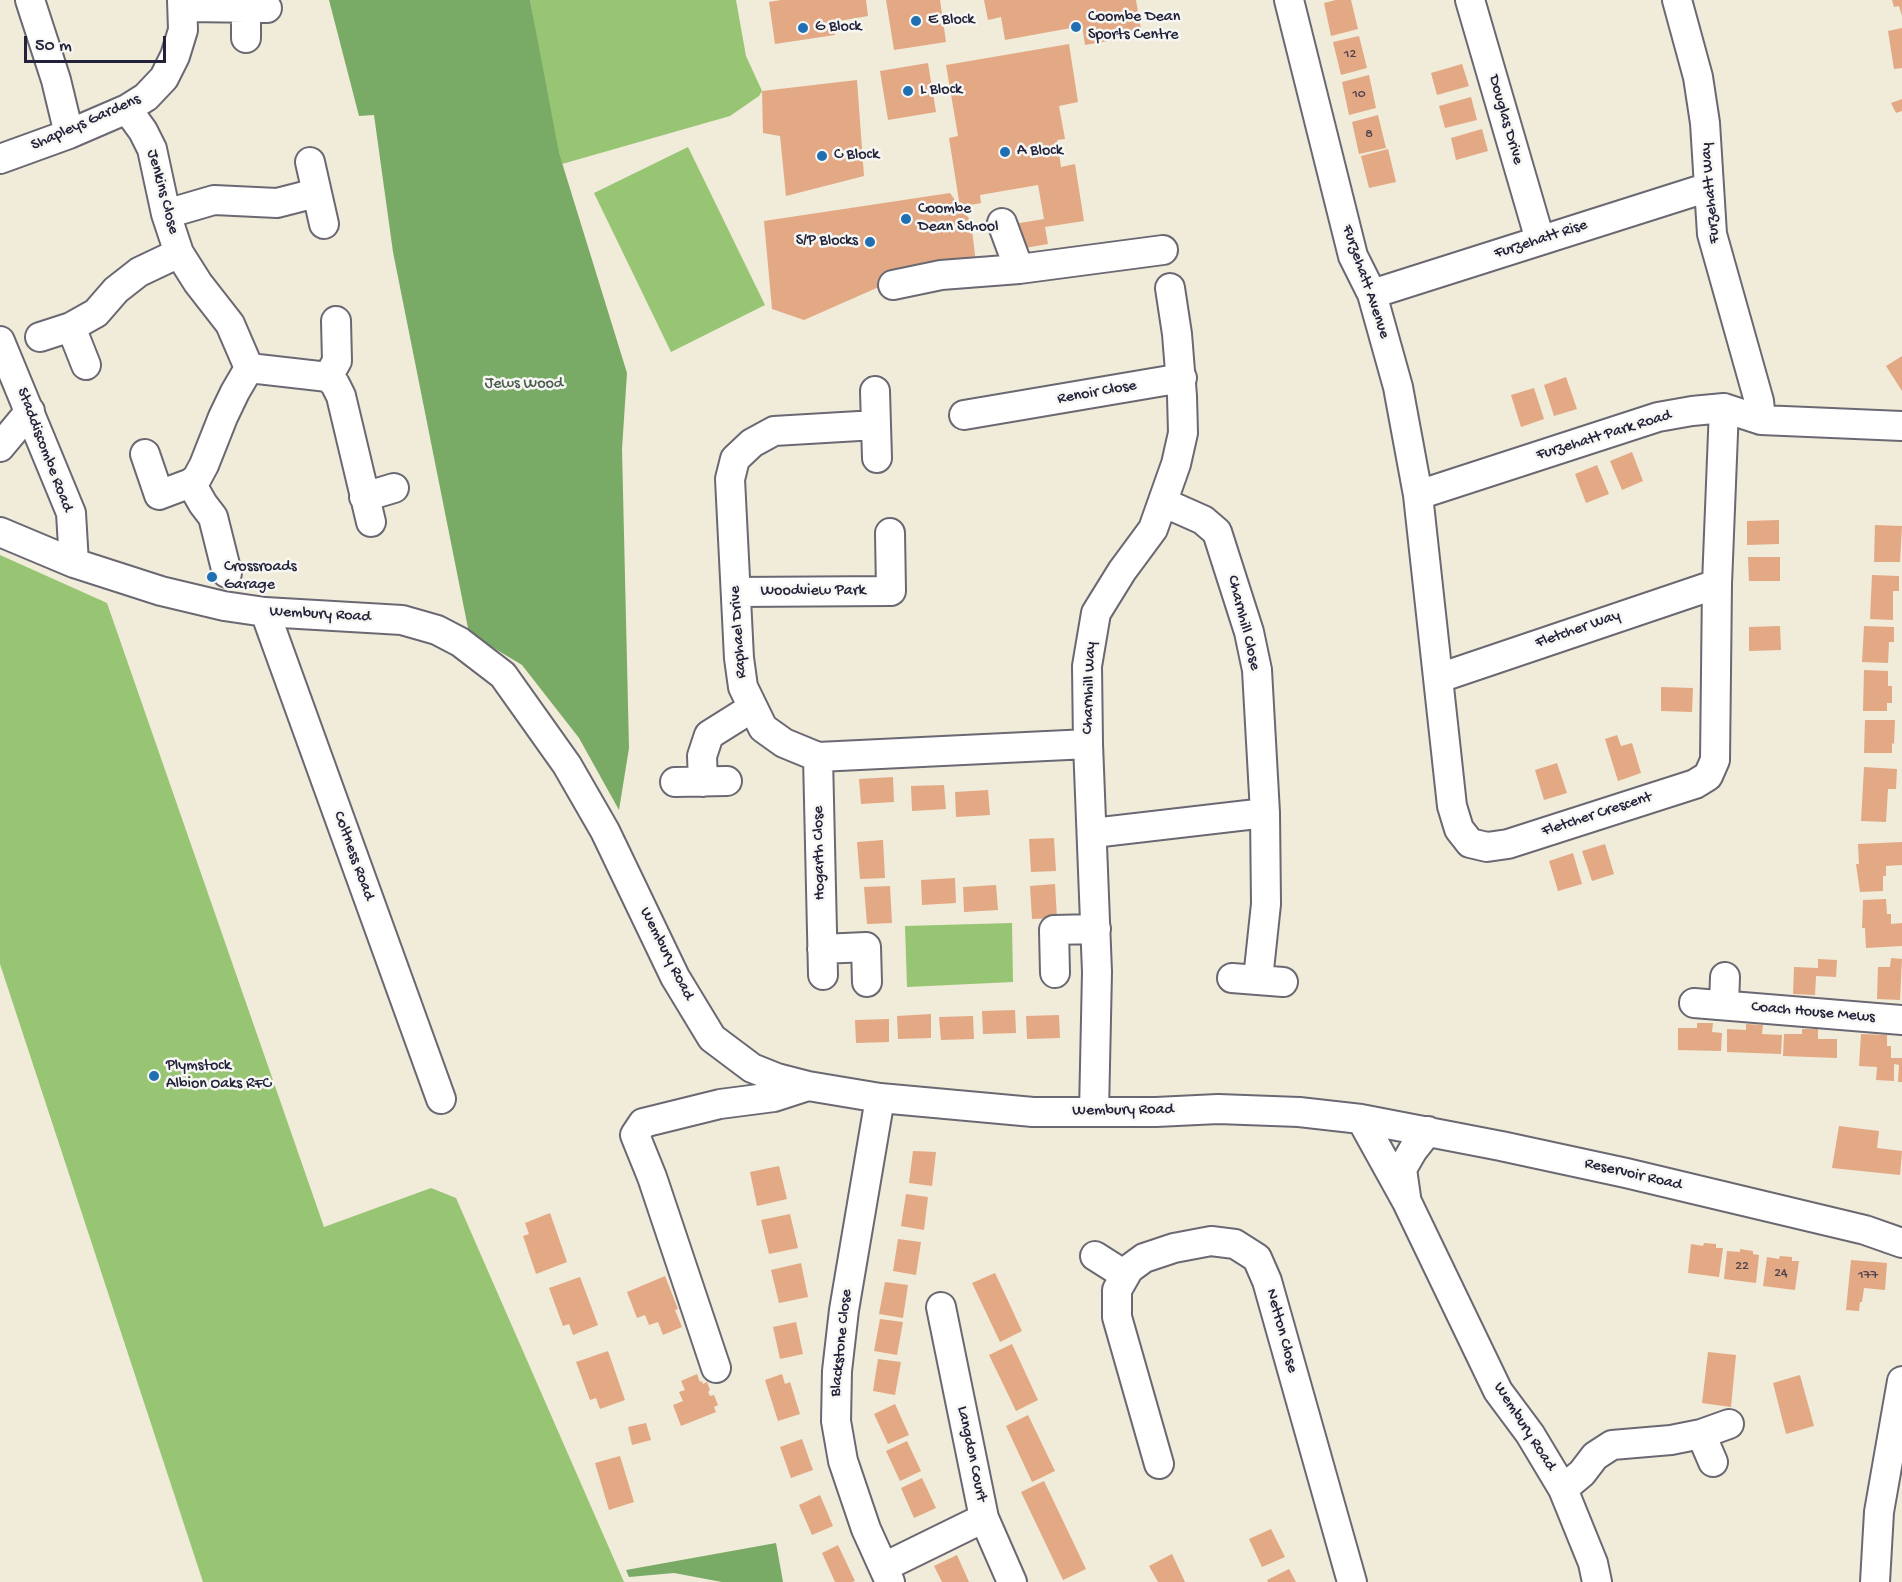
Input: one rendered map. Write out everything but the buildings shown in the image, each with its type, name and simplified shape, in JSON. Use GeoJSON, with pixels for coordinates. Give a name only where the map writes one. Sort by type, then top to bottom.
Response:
{"type":"FeatureCollection","features":[{"type":"Feature","properties":{"kind":"street"},"geometry":{"type":"LineString","coordinates":[[30,0],[56,80],[69,134]]}},
{"type":"Feature","properties":{"kind":"street","name":"Furzehatt Avenue"},"geometry":{"type":"LineString","coordinates":[[1289,0],[1353,256],[1372,294],[1398,387],[1418,495]]}},
{"type":"Feature","properties":{"kind":"street","name":"Douglas Drive"},"geometry":{"type":"LineString","coordinates":[[1470,0],[1540,240]]}},
{"type":"Feature","properties":{"kind":"street","name":"Furzehatt Way"},"geometry":{"type":"LineString","coordinates":[[1677,0],[1698,77],[1705,123],[1712,234],[1759,401],[1761,420]]}},
{"type":"Feature","properties":{"kind":"street","name":"Shapleys Gardens"},"geometry":{"type":"LineString","coordinates":[[0,159],[69,134],[146,98],[164,78],[175,56],[183,30],[183,4],[256,8],[246,38]]}},
{"type":"Feature","properties":{"kind":"street","name":"Jenkins Close"},"geometry":{"type":"LineString","coordinates":[[127,108],[152,149],[166,214],[179,253],[198,283],[230,324],[249,368]]}},
{"type":"Feature","properties":{"kind":"street"},"geometry":{"type":"LineString","coordinates":[[310,162],[324,224]]}},
{"type":"Feature","properties":{"kind":"street","name":"Furzehatt Rise"},"geometry":{"type":"LineString","coordinates":[[1372,294],[1709,188]]}},
{"type":"Feature","properties":{"kind":"street"},"geometry":{"type":"LineString","coordinates":[[166,214],[214,201],[231,200],[249,204],[277,204],[316,193]]}},
{"type":"Feature","properties":{"kind":"street"},"geometry":{"type":"LineString","coordinates":[[1002,223],[1019,269]]}},
{"type":"Feature","properties":{"kind":"street"},"geometry":{"type":"LineString","coordinates":[[893,285],[941,275],[1019,269],[1163,250]]}},
{"type":"Feature","properties":{"kind":"street"},"geometry":{"type":"LineString","coordinates":[[40,337],[71,327],[96,313],[116,290],[139,272],[179,253]]}},
{"type":"Feature","properties":{"kind":"street","name":"Charnhill Way"},"geometry":{"type":"LineString","coordinates":[[1094,1112],[1097,972],[1087,666],[1096,613],[1122,571],[1153,529],[1176,464],[1183,434],[1182,378],[1170,288]]}},
{"type":"Feature","properties":{"kind":"street"},"geometry":{"type":"LineString","coordinates":[[328,377],[337,361],[336,321]]}},
{"type":"Feature","properties":{"kind":"street"},"geometry":{"type":"LineString","coordinates":[[71,327],[86,365]]}},
{"type":"Feature","properties":{"kind":"street","name":"Staddiscombe Road"},"geometry":{"type":"LineString","coordinates":[[0,341],[71,513],[74,563]]}},
{"type":"Feature","properties":{"kind":"street"},"geometry":{"type":"LineString","coordinates":[[227,573],[213,517],[197,494],[197,478],[223,417],[249,368],[328,377],[336,384],[341,396],[368,509],[394,488]]}},
{"type":"Feature","properties":{"kind":"street","name":"Renoir Close"},"geometry":{"type":"LineString","coordinates":[[964,415],[1014,418],[1182,378]]}},
{"type":"Feature","properties":{"kind":"street"},"geometry":{"type":"LineString","coordinates":[[875,391],[877,458]]}},
{"type":"Feature","properties":{"kind":"street","name":"Furzehatt Park Road"},"geometry":{"type":"LineString","coordinates":[[1418,495],[1658,417],[1692,411],[1724,408],[1761,420],[1902,426]]}},
{"type":"Feature","properties":{"kind":"street","name":"Fletcher Crescent"},"geometry":{"type":"LineString","coordinates":[[1418,495],[1452,806],[1459,829],[1470,843],[1487,847],[1508,844],[1695,784],[1708,776],[1715,760],[1717,584],[1724,408]]}},
{"type":"Feature","properties":{"kind":"street"},"geometry":{"type":"LineString","coordinates":[[4,431],[30,411]]}},
{"type":"Feature","properties":{"kind":"street","name":"Raphael Drive"},"geometry":{"type":"LineString","coordinates":[[876,425],[774,431],[752,443],[735,459],[730,479],[739,658],[743,687],[763,728],[784,743],[818,757],[1088,744]]}},
{"type":"Feature","properties":{"kind":"street"},"geometry":{"type":"LineString","coordinates":[[145,454],[159,495],[197,494]]}},
{"type":"Feature","properties":{"kind":"street","name":"Charnhill Close"},"geometry":{"type":"LineString","coordinates":[[1162,505],[1176,508],[1203,520],[1217,532],[1249,632],[1257,670],[1265,813],[1266,904],[1257,980]]}},
{"type":"Feature","properties":{"kind":"street","name":"Wembury Road"},"geometry":{"type":"LineString","coordinates":[[0,532],[74,563],[161,591],[224,606],[265,612],[402,620],[437,630],[460,642],[503,675],[567,765],[606,831],[675,977],[712,1038],[752,1068],[777,1078],[808,1086],[880,1098],[1033,1112],[1218,1109],[1299,1112],[1361,1119],[1407,1202],[1498,1390],[1530,1434],[1563,1488],[1593,1563],[1597,1582]]}},
{"type":"Feature","properties":{"kind":"street","name":"Woodview Park"},"geometry":{"type":"LineString","coordinates":[[736,592],[892,602],[890,533]]}},
{"type":"Feature","properties":{"kind":"street","name":"Fletcher Way"},"geometry":{"type":"LineString","coordinates":[[1439,678],[1717,584]]}},
{"type":"Feature","properties":{"kind":"street","name":"Coltness Road"},"geometry":{"type":"LineString","coordinates":[[265,612],[441,1099]]}},
{"type":"Feature","properties":{"kind":"street"},"geometry":{"type":"LineString","coordinates":[[702,782],[702,756],[709,735],[752,708]]}},
{"type":"Feature","properties":{"kind":"street","name":"Hogarth Close"},"geometry":{"type":"LineString","coordinates":[[818,757],[823,962],[866,947],[867,982]]}},
{"type":"Feature","properties":{"kind":"street"},"geometry":{"type":"LineString","coordinates":[[1093,834],[1265,813]]}},
{"type":"Feature","properties":{"kind":"street"},"geometry":{"type":"LineString","coordinates":[[1055,973],[1054,930],[1096,929]]}},
{"type":"Feature","properties":{"kind":"street"},"geometry":{"type":"LineString","coordinates":[[1724,1005],[1725,977]]}},
{"type":"Feature","properties":{"kind":"street","name":"Coach House Mews"},"geometry":{"type":"LineString","coordinates":[[1694,1003],[1902,1020]]}},
{"type":"Feature","properties":{"kind":"street"},"geometry":{"type":"LineString","coordinates":[[716,1368],[656,1188],[635,1135],[643,1123],[720,1104],[774,1097],[808,1086]]}},
{"type":"Feature","properties":{"kind":"street","name":"Blackstone Close"},"geometry":{"type":"LineString","coordinates":[[880,1098],[844,1310],[837,1371],[836,1421],[843,1461],[866,1529],[887,1574]]}},
{"type":"Feature","properties":{"kind":"street","name":"Reservoir Road"},"geometry":{"type":"LineString","coordinates":[[1361,1119],[1649,1178],[1864,1230],[1902,1243]]}},
{"type":"Feature","properties":{"kind":"street","name":"Wembury Road"},"geometry":{"type":"LineString","coordinates":[[1407,1202],[1402,1168],[1428,1131]]}},
{"type":"Feature","properties":{"kind":"street","name":"Netton Close"},"geometry":{"type":"LineString","coordinates":[[1125,1275],[1129,1269],[1144,1258],[1174,1248],[1211,1241],[1235,1244],[1257,1258],[1267,1281],[1330,1548],[1352,1582]]}},
{"type":"Feature","properties":{"kind":"street"},"geometry":{"type":"LineString","coordinates":[[1095,1256],[1125,1275],[1117,1290],[1117,1317],[1160,1431],[1159,1464]]}},
{"type":"Feature","properties":{"kind":"street","name":"Langdon Court"},"geometry":{"type":"LineString","coordinates":[[941,1307],[946,1393],[984,1518],[1012,1582]]}},
{"type":"Feature","properties":{"kind":"street"},"geometry":{"type":"LineString","coordinates":[[1875,1582],[1879,1512],[1902,1382]]}},
{"type":"Feature","properties":{"kind":"street","name":"Wembury Road"},"geometry":{"type":"LineString","coordinates":[[1563,1488],[1582,1473],[1595,1456],[1612,1445],[1671,1440],[1701,1434],[1729,1424]]}},
{"type":"Feature","properties":{"kind":"street"},"geometry":{"type":"LineString","coordinates":[[1701,1434],[1713,1462]]}},
{"type":"Feature","properties":{"kind":"street","name":"Langdon Court"},"geometry":{"type":"LineString","coordinates":[[887,1574],[984,1518]]}},
{"type":"Feature","properties":{"kind":"green space","name":"Jews Wood"},"geometry":{"type":"Polygon","coordinates":[[[329,0],[530,0],[559,153],[627,373],[622,449],[629,748],[619,810],[579,738],[522,665],[469,633],[393,252],[374,115],[359,116],[329,0]]]}},
{"type":"Feature","properties":{"kind":"green space"},"geometry":{"type":"Polygon","coordinates":[[[530,0],[736,0],[746,56],[762,91],[759,96],[730,116],[562,164],[555,144],[530,0]]]}},
{"type":"Feature","properties":{"kind":"green space"},"geometry":{"type":"Polygon","coordinates":[[[688,147],[765,305],[671,352],[594,193],[688,147]]]}},
{"type":"Feature","properties":{"kind":"green space","name":"Plymstock Albion Oaks RFC"},"geometry":{"type":"Polygon","coordinates":[[[0,555],[107,603],[324,1227],[431,1188],[456,1198],[624,1582],[203,1582],[0,964],[0,555]]]}},
{"type":"Feature","properties":{"kind":"green space"},"geometry":{"type":"Polygon","coordinates":[[[1012,923],[1013,982],[907,987],[905,926],[1012,923]]]}},
{"type":"Feature","properties":{"kind":"green space"},"geometry":{"type":"Polygon","coordinates":[[[776,1543],[783,1582],[722,1582],[674,1573],[629,1577],[626,1570],[776,1543]]]}},
{"type":"Feature","properties":{"kind":"place","name":"E Block"},"geometry":{"type":"Point","coordinates":[916,21]}},
{"type":"Feature","properties":{"kind":"place","name":"Coombe Dean Sports Centre"},"geometry":{"type":"Point","coordinates":[1076,27]}},
{"type":"Feature","properties":{"kind":"place","name":"G Block"},"geometry":{"type":"Point","coordinates":[803,28]}},
{"type":"Feature","properties":{"kind":"place","name":"L Block"},"geometry":{"type":"Point","coordinates":[908,91]}},
{"type":"Feature","properties":{"kind":"place","name":"A Block"},"geometry":{"type":"Point","coordinates":[1005,152]}},
{"type":"Feature","properties":{"kind":"place","name":"C Block"},"geometry":{"type":"Point","coordinates":[822,156]}},
{"type":"Feature","properties":{"kind":"place","name":"Coombe Dean School"},"geometry":{"type":"Point","coordinates":[906,219]}},
{"type":"Feature","properties":{"kind":"place","name":"S/P Blocks"},"geometry":{"type":"Point","coordinates":[870,242]}},
{"type":"Feature","properties":{"kind":"place","name":"Crossroads Garage"},"geometry":{"type":"Point","coordinates":[212,577]}},
{"type":"Feature","properties":{"kind":"place","name":"Plymstock Albion Oaks RFC"},"geometry":{"type":"Point","coordinates":[154,1076]}}]}
